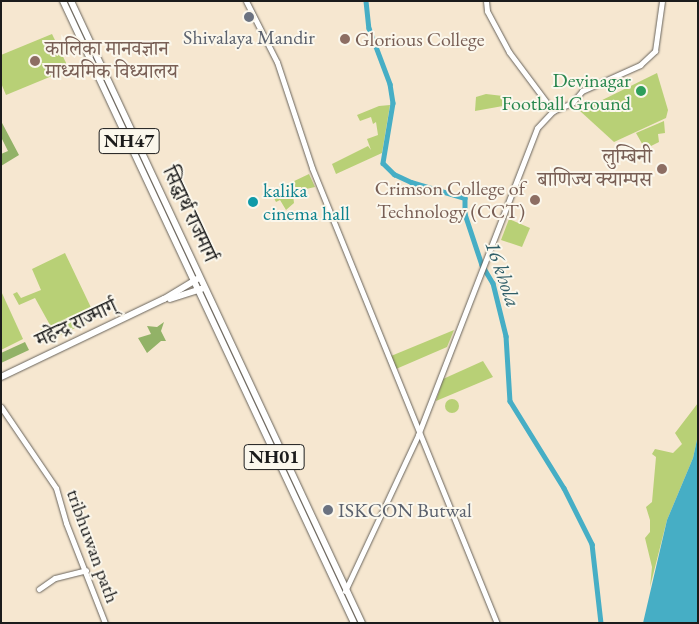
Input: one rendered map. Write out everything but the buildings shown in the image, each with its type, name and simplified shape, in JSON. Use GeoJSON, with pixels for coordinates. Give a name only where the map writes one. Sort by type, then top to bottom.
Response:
{"type":"FeatureCollection","features":[{"type":"Feature","properties":{"kind":"highway","name":"सिद्धार्थ राजमार्ग"},"geometry":{"type":"LineString","coordinates":[[63,1],[194,281]]}},
{"type":"Feature","properties":{"kind":"highway","name":"सिद्धार्थ राजमार्ग"},"geometry":{"type":"LineString","coordinates":[[71,1],[203,278]]}},
{"type":"Feature","properties":{"kind":"highway","name":"महेन्द्र राज्मार्ग्"},"geometry":{"type":"LineString","coordinates":[[1,377],[164,299],[194,281],[203,278]]}},
{"type":"Feature","properties":{"kind":"highway","name":"NH01"},"geometry":{"type":"LineString","coordinates":[[203,278],[362,623]]}},
{"type":"Feature","properties":{"kind":"highway","name":"NH47"},"geometry":{"type":"LineString","coordinates":[[194,281],[198,289]]}},
{"type":"Feature","properties":{"kind":"highway","name":"महेन्द्र राज्मार्ग्"},"geometry":{"type":"LineString","coordinates":[[164,299],[206,285]]}},
{"type":"Feature","properties":{"kind":"highway","name":"NH01"},"geometry":{"type":"LineString","coordinates":[[198,289],[354,623]]}},
{"type":"Feature","properties":{"kind":"street"},"geometry":{"type":"LineString","coordinates":[[246,1],[277,62],[310,162],[418,435],[497,623]]}},
{"type":"Feature","properties":{"kind":"street"},"geometry":{"type":"LineString","coordinates":[[486,1],[490,17],[509,52],[553,111]]}},
{"type":"Feature","properties":{"kind":"street"},"geometry":{"type":"LineString","coordinates":[[340,594],[347,590],[418,435],[486,262],[530,142],[543,120],[553,111],[572,103],[582,92],[640,65],[655,51],[662,1]]}},
{"type":"Feature","properties":{"kind":"street","name":"tribhuwan path"},"geometry":{"type":"LineString","coordinates":[[1,407],[56,488],[66,523],[86,570],[105,623]]}},
{"type":"Feature","properties":{"kind":"street"},"geometry":{"type":"LineString","coordinates":[[39,589],[55,578],[86,570]]}},
{"type":"Feature","properties":{"kind":"green space","name":"कालिका मानवज्ञान माध्यमिक विध्यालय"},"geometry":{"type":"Polygon","coordinates":[[[52,34],[69,69],[6,95],[1,83],[1,55],[52,34]]]}},
{"type":"Feature","properties":{"kind":"green space","name":"Devinagar Football Ground"},"geometry":{"type":"Polygon","coordinates":[[[657,73],[668,110],[666,118],[614,142],[580,111],[657,73]]]}},
{"type":"Feature","properties":{"kind":"green space"},"geometry":{"type":"Polygon","coordinates":[[[486,94],[503,96],[503,106],[475,111],[476,97],[486,94]]]}},
{"type":"Feature","properties":{"kind":"green space"},"geometry":{"type":"Polygon","coordinates":[[[390,105],[382,153],[336,174],[332,164],[368,146],[371,150],[367,139],[378,135],[376,122],[373,124],[371,117],[360,121],[357,115],[379,106],[390,105]]]}},
{"type":"Feature","properties":{"kind":"green space"},"geometry":{"type":"Polygon","coordinates":[[[1,121],[19,155],[1,166],[1,154],[8,151],[1,137],[1,121]]]}},
{"type":"Feature","properties":{"kind":"green space"},"geometry":{"type":"Polygon","coordinates":[[[664,121],[665,133],[658,134],[659,142],[645,149],[636,133],[664,121]]]}},
{"type":"Feature","properties":{"kind":"green space"},"geometry":{"type":"Polygon","coordinates":[[[309,174],[315,187],[297,191],[293,195],[294,203],[286,210],[280,200],[276,202],[271,192],[309,174]]]}},
{"type":"Feature","properties":{"kind":"green space"},"geometry":{"type":"Polygon","coordinates":[[[509,219],[530,228],[522,247],[501,240],[509,219]]]}},
{"type":"Feature","properties":{"kind":"green space"},"geometry":{"type":"Polygon","coordinates":[[[65,253],[96,318],[46,342],[40,330],[50,325],[35,298],[19,305],[13,294],[17,292],[21,298],[41,290],[32,269],[65,253]]]}},
{"type":"Feature","properties":{"kind":"green space"},"geometry":{"type":"Polygon","coordinates":[[[1,291],[23,339],[1,350],[1,291]]]}},
{"type":"Feature","properties":{"kind":"green space"},"geometry":{"type":"Polygon","coordinates":[[[164,322],[161,331],[166,341],[161,341],[147,353],[138,338],[151,334],[147,326],[157,327],[164,322]]]}},
{"type":"Feature","properties":{"kind":"green space"},"geometry":{"type":"Polygon","coordinates":[[[454,330],[447,347],[396,369],[391,356],[454,330]]]}},
{"type":"Feature","properties":{"kind":"green space"},"geometry":{"type":"Polygon","coordinates":[[[25,342],[29,350],[1,363],[1,353],[25,342]]]}},
{"type":"Feature","properties":{"kind":"green space"},"geometry":{"type":"Polygon","coordinates":[[[483,361],[493,377],[436,401],[443,379],[483,361]]]}},
{"type":"Feature","properties":{"kind":"green space"},"geometry":{"type":"Polygon","coordinates":[[[449,399],[455,399],[459,406],[455,413],[449,413],[445,409],[445,403],[449,399]]]}},
{"type":"Feature","properties":{"kind":"green space"},"geometry":{"type":"Polygon","coordinates":[[[698,403],[698,435],[693,458],[667,520],[650,587],[652,567],[645,538],[650,532],[650,520],[646,507],[652,502],[656,457],[652,454],[655,449],[673,453],[682,444],[675,433],[698,403]]]}},
{"type":"Feature","properties":{"kind":"water"},"geometry":{"type":"Polygon","coordinates":[[[698,435],[698,623],[643,623],[667,520],[693,458],[698,435]]]}},
{"type":"Feature","properties":{"kind":"waterway","name":"16 khola"},"geometry":{"type":"LineString","coordinates":[[366,1],[369,28],[390,84],[393,103],[383,163],[394,174],[411,182],[465,198],[465,214],[482,265],[493,283],[506,336],[510,401],[564,488],[592,544],[601,623]]}},
{"type":"Feature","properties":{"kind":"place","name":"Shivalaya Mandir"},"geometry":{"type":"Point","coordinates":[249,17]}},
{"type":"Feature","properties":{"kind":"place","name":"Glorious College"},"geometry":{"type":"Point","coordinates":[345,39]}},
{"type":"Feature","properties":{"kind":"place","name":"कालिका मानवज्ञान माध्यमिक विध्यालय"},"geometry":{"type":"Point","coordinates":[35,61]}},
{"type":"Feature","properties":{"kind":"place","name":"Devinagar Football Ground"},"geometry":{"type":"Point","coordinates":[641,91]}},
{"type":"Feature","properties":{"kind":"place","name":"लुम्बिनी बाणिज्य क्याम्पस"},"geometry":{"type":"Point","coordinates":[662,169]}},
{"type":"Feature","properties":{"kind":"place","name":"Crimson College of Technology (CCT)"},"geometry":{"type":"Point","coordinates":[535,200]}},
{"type":"Feature","properties":{"kind":"place","name":"kalika cinema hall"},"geometry":{"type":"Point","coordinates":[253,202]}},
{"type":"Feature","properties":{"kind":"place","name":"ISKCON Butwal"},"geometry":{"type":"Point","coordinates":[328,510]}}]}
